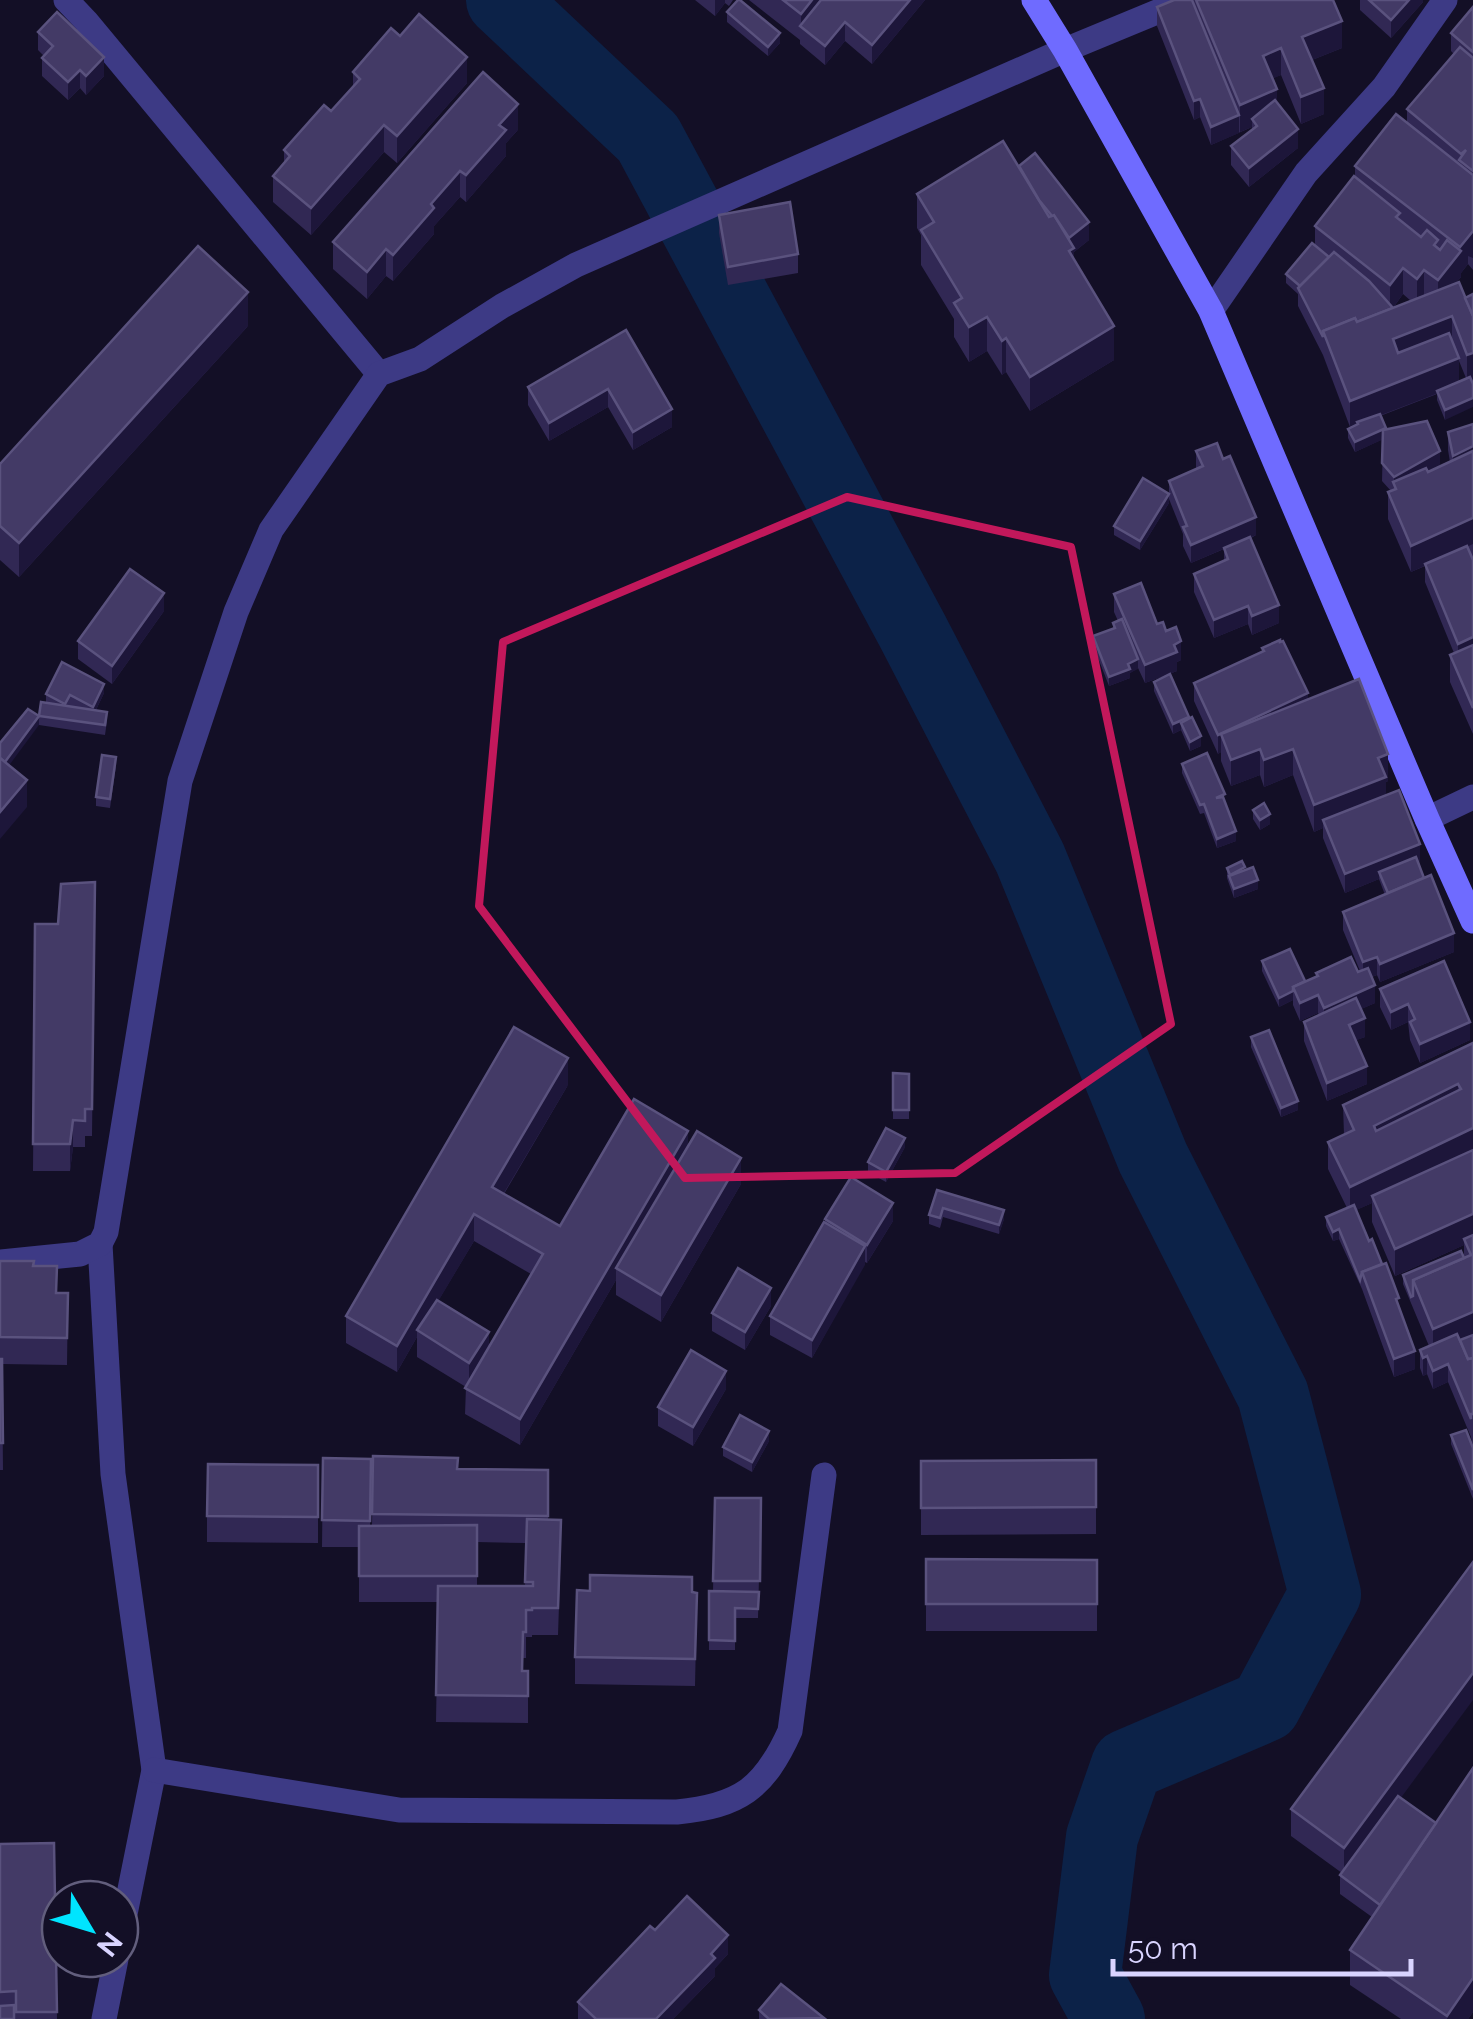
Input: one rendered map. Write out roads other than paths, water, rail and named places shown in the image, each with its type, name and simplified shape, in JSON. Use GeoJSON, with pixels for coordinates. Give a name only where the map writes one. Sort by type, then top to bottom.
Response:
{"type":"FeatureCollection","features":[{"type":"Feature","properties":{"kind":"street"},"geometry":{"type":"LineString","coordinates":[[66,0],[379,374]]}},
{"type":"Feature","properties":{"kind":"street"},"geometry":{"type":"LineString","coordinates":[[1034,0],[1066,50],[1211,311],[1473,921]]}},
{"type":"Feature","properties":{"kind":"street"},"geometry":{"type":"LineString","coordinates":[[132,1879],[154,1770],[113,1474],[100,1244],[113,1198],[180,780],[236,612],[270,530],[379,374],[420,359],[502,306],[576,265],[1186,0]]}},
{"type":"Feature","properties":{"kind":"street"},"geometry":{"type":"LineString","coordinates":[[1211,311],[1306,173],[1384,86],[1444,0]]}},
{"type":"Feature","properties":{"kind":"street"},"geometry":{"type":"LineString","coordinates":[[1427,819],[1473,797]]}},
{"type":"Feature","properties":{"kind":"street"},"geometry":{"type":"LineString","coordinates":[[0,1262],[68,1256],[100,1244]]}},
{"type":"Feature","properties":{"kind":"street"},"geometry":{"type":"LineString","coordinates":[[154,1770],[399,1810],[676,1812],[720,1806],[762,1778],[790,1731],[824,1475]]}},
{"type":"Feature","properties":{"kind":"street"},"geometry":{"type":"LineString","coordinates":[[104,2019],[112,1979]]}},
{"type":"Feature","properties":{"kind":"waterway"},"geometry":{"type":"LineString","coordinates":[[502,0],[648,138],[1030,858],[1153,1158],[1273,1395],[1325,1594],[1265,1706],[1127,1765],[1102,1837],[1085,1975],[1109,2019]]}}]}
